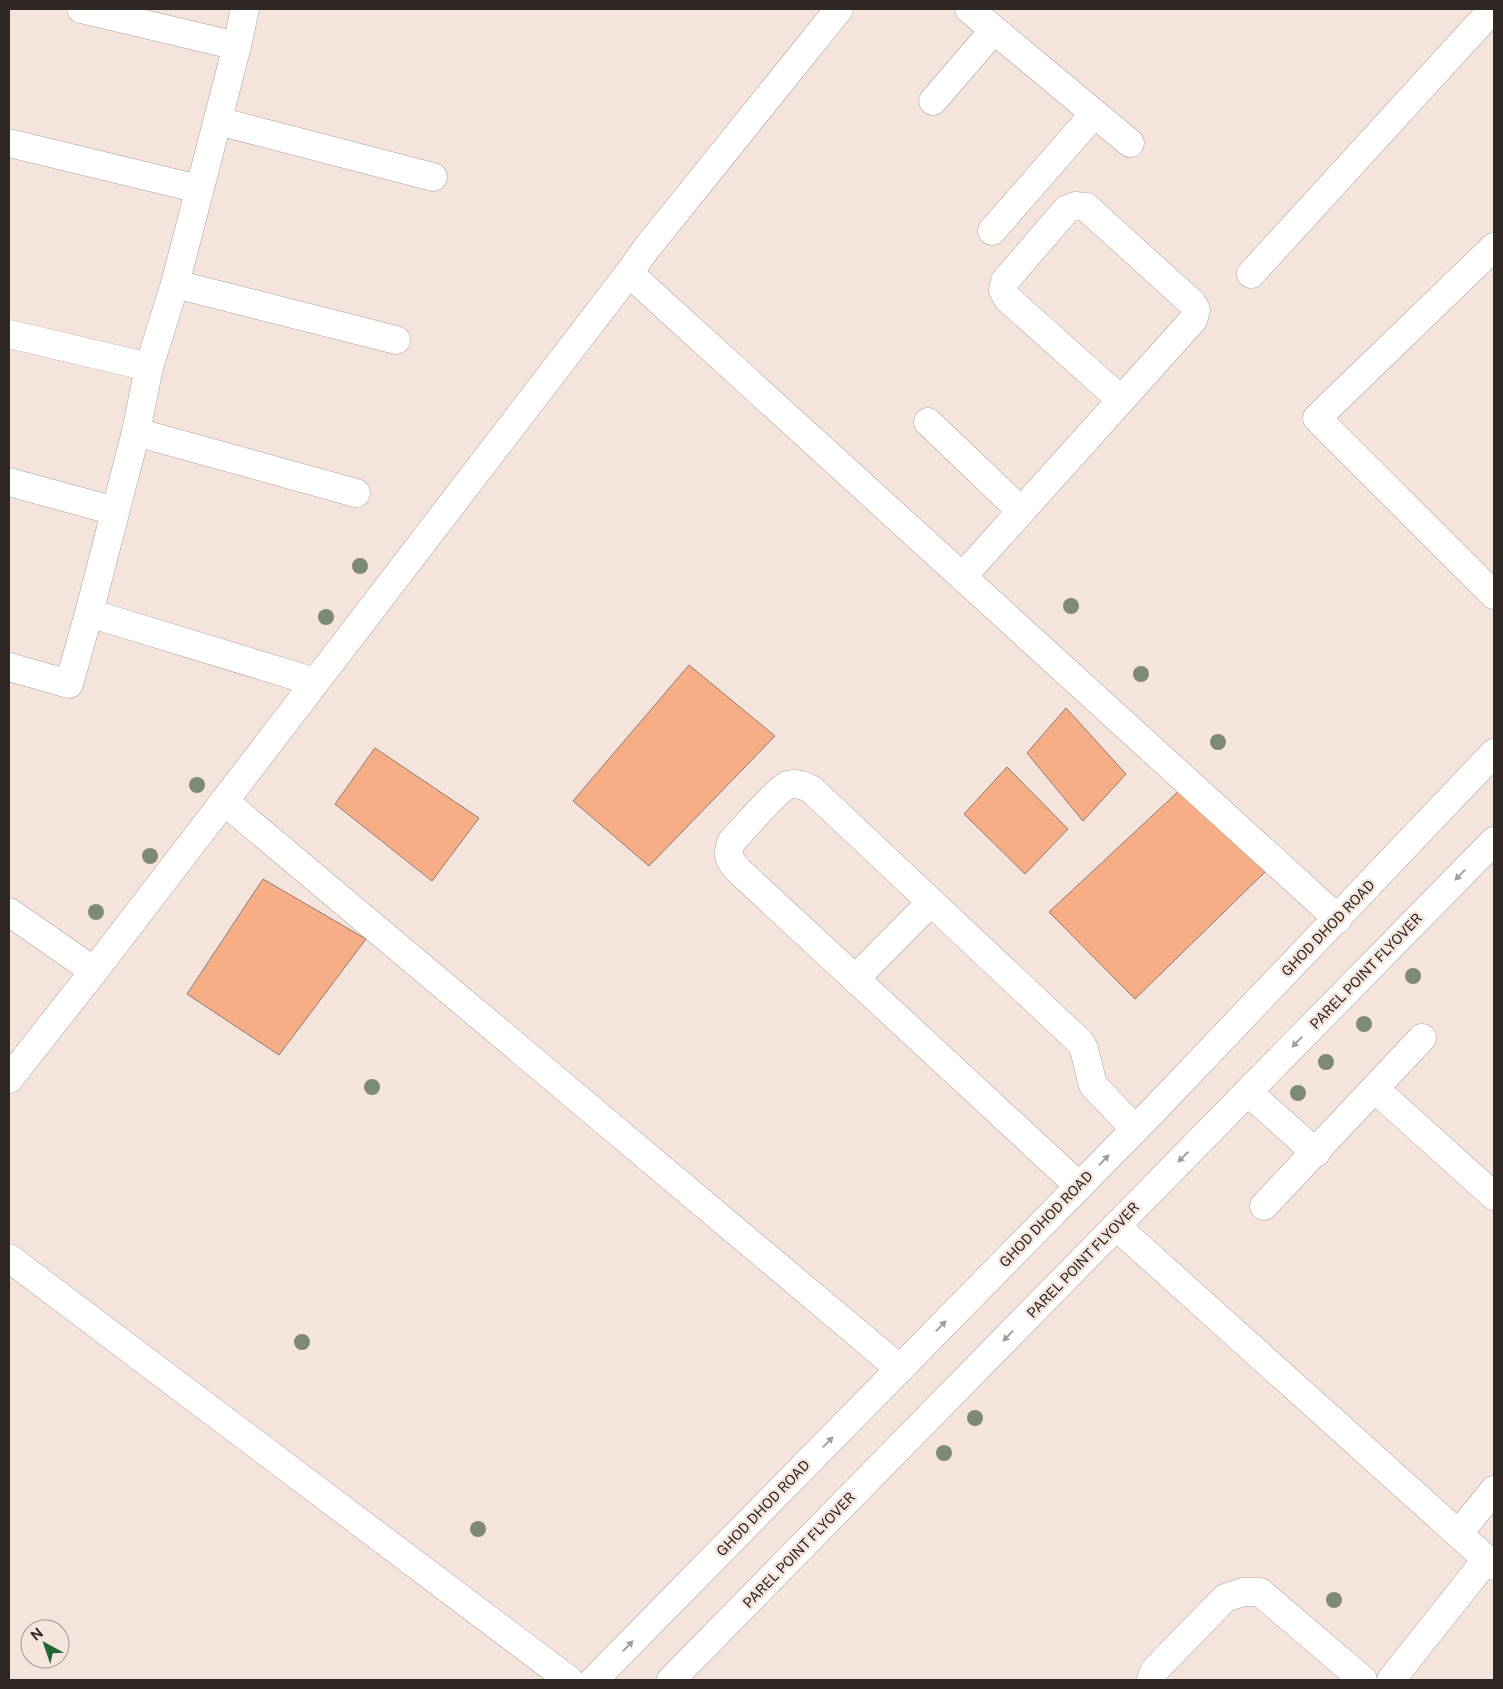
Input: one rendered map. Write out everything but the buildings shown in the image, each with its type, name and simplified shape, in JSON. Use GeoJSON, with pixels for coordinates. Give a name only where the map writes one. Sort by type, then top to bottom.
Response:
{"type":"FeatureCollection","features":[{"type":"Feature","properties":{"kind":"street"},"geometry":{"type":"LineString","coordinates":[[81,9],[237,46]]}},
{"type":"Feature","properties":{"kind":"street"},"geometry":{"type":"LineString","coordinates":[[9,667],[69,684],[90,614],[136,432],[149,367],[175,284],[245,9]]}},
{"type":"Feature","properties":{"kind":"street"},"geometry":{"type":"LineString","coordinates":[[9,1079],[94,971],[646,249],[839,9]]}},
{"type":"Feature","properties":{"kind":"street"},"geometry":{"type":"LineString","coordinates":[[969,9],[1130,144]]}},
{"type":"Feature","properties":{"kind":"street"},"geometry":{"type":"LineString","coordinates":[[1251,274],[1493,9]]}},
{"type":"Feature","properties":{"kind":"street"},"geometry":{"type":"LineString","coordinates":[[933,101],[994,30]]}},
{"type":"Feature","properties":{"kind":"street"},"geometry":{"type":"LineString","coordinates":[[992,231],[1094,114]]}},
{"type":"Feature","properties":{"kind":"street"},"geometry":{"type":"LineString","coordinates":[[218,121],[433,178]]}},
{"type":"Feature","properties":{"kind":"street"},"geometry":{"type":"LineString","coordinates":[[9,143],[199,190]]}},
{"type":"Feature","properties":{"kind":"street"},"geometry":{"type":"LineString","coordinates":[[963,576],[1193,320],[1196,310],[1192,303],[1086,207],[1075,206],[1067,209],[1005,281],[1003,290],[1007,298],[1121,400]]}},
{"type":"Feature","properties":{"kind":"street"},"geometry":{"type":"LineString","coordinates":[[1494,247],[1317,418],[1494,595]]}},
{"type":"Feature","properties":{"kind":"street"},"geometry":{"type":"LineString","coordinates":[[629,273],[1338,918]]}},
{"type":"Feature","properties":{"kind":"street"},"geometry":{"type":"LineString","coordinates":[[175,284],[396,340]]}},
{"type":"Feature","properties":{"kind":"street"},"geometry":{"type":"LineString","coordinates":[[9,334],[149,367]]}},
{"type":"Feature","properties":{"kind":"street"},"geometry":{"type":"LineString","coordinates":[[928,422],[1021,511]]}},
{"type":"Feature","properties":{"kind":"street"},"geometry":{"type":"LineString","coordinates":[[136,432],[356,493]]}},
{"type":"Feature","properties":{"kind":"street"},"geometry":{"type":"LineString","coordinates":[[9,482],[115,511]]}},
{"type":"Feature","properties":{"kind":"street"},"geometry":{"type":"LineString","coordinates":[[90,614],[315,682]]}},
{"type":"Feature","properties":{"kind":"street","name":"GHOD DHOD ROAD"},"geometry":{"type":"LineString","coordinates":[[594,1680],[1079,1186],[1338,918],[1494,753]]}},
{"type":"Feature","properties":{"kind":"street"},"geometry":{"type":"LineString","coordinates":[[1079,1186],[730,861],[728,850],[732,842],[778,793],[789,785],[800,784],[811,789],[1080,1042],[1084,1049],[1093,1085],[1135,1128]]}},
{"type":"Feature","properties":{"kind":"street"},"geometry":{"type":"LineString","coordinates":[[224,801],[900,1368]]}},
{"type":"Feature","properties":{"kind":"street","name":"PAREL POINT FLYOVER"},"geometry":{"type":"LineString","coordinates":[[671,1680],[1494,841]]}},
{"type":"Feature","properties":{"kind":"street"},"geometry":{"type":"LineString","coordinates":[[855,979],[931,902]]}},
{"type":"Feature","properties":{"kind":"street"},"geometry":{"type":"LineString","coordinates":[[9,912],[94,971]]}},
{"type":"Feature","properties":{"kind":"street"},"geometry":{"type":"LineString","coordinates":[[1264,1206],[1316,1153],[1422,1038]]}},
{"type":"Feature","properties":{"kind":"street"},"geometry":{"type":"LineString","coordinates":[[1375,1089],[1494,1196]]}},
{"type":"Feature","properties":{"kind":"street"},"geometry":{"type":"LineString","coordinates":[[1248,1092],[1316,1153]]}},
{"type":"Feature","properties":{"kind":"street"},"geometry":{"type":"LineString","coordinates":[[1116,1226],[1491,1562],[1392,1680]]}},
{"type":"Feature","properties":{"kind":"street"},"geometry":{"type":"LineString","coordinates":[[9,1258],[569,1680]]}},
{"type":"Feature","properties":{"kind":"street"},"geometry":{"type":"LineString","coordinates":[[1459,1533],[1494,1490]]}},
{"type":"Feature","properties":{"kind":"street"},"geometry":{"type":"LineString","coordinates":[[1151,1680],[1154,1671],[1225,1598],[1243,1592],[1260,1592],[1363,1680]]}}]}
